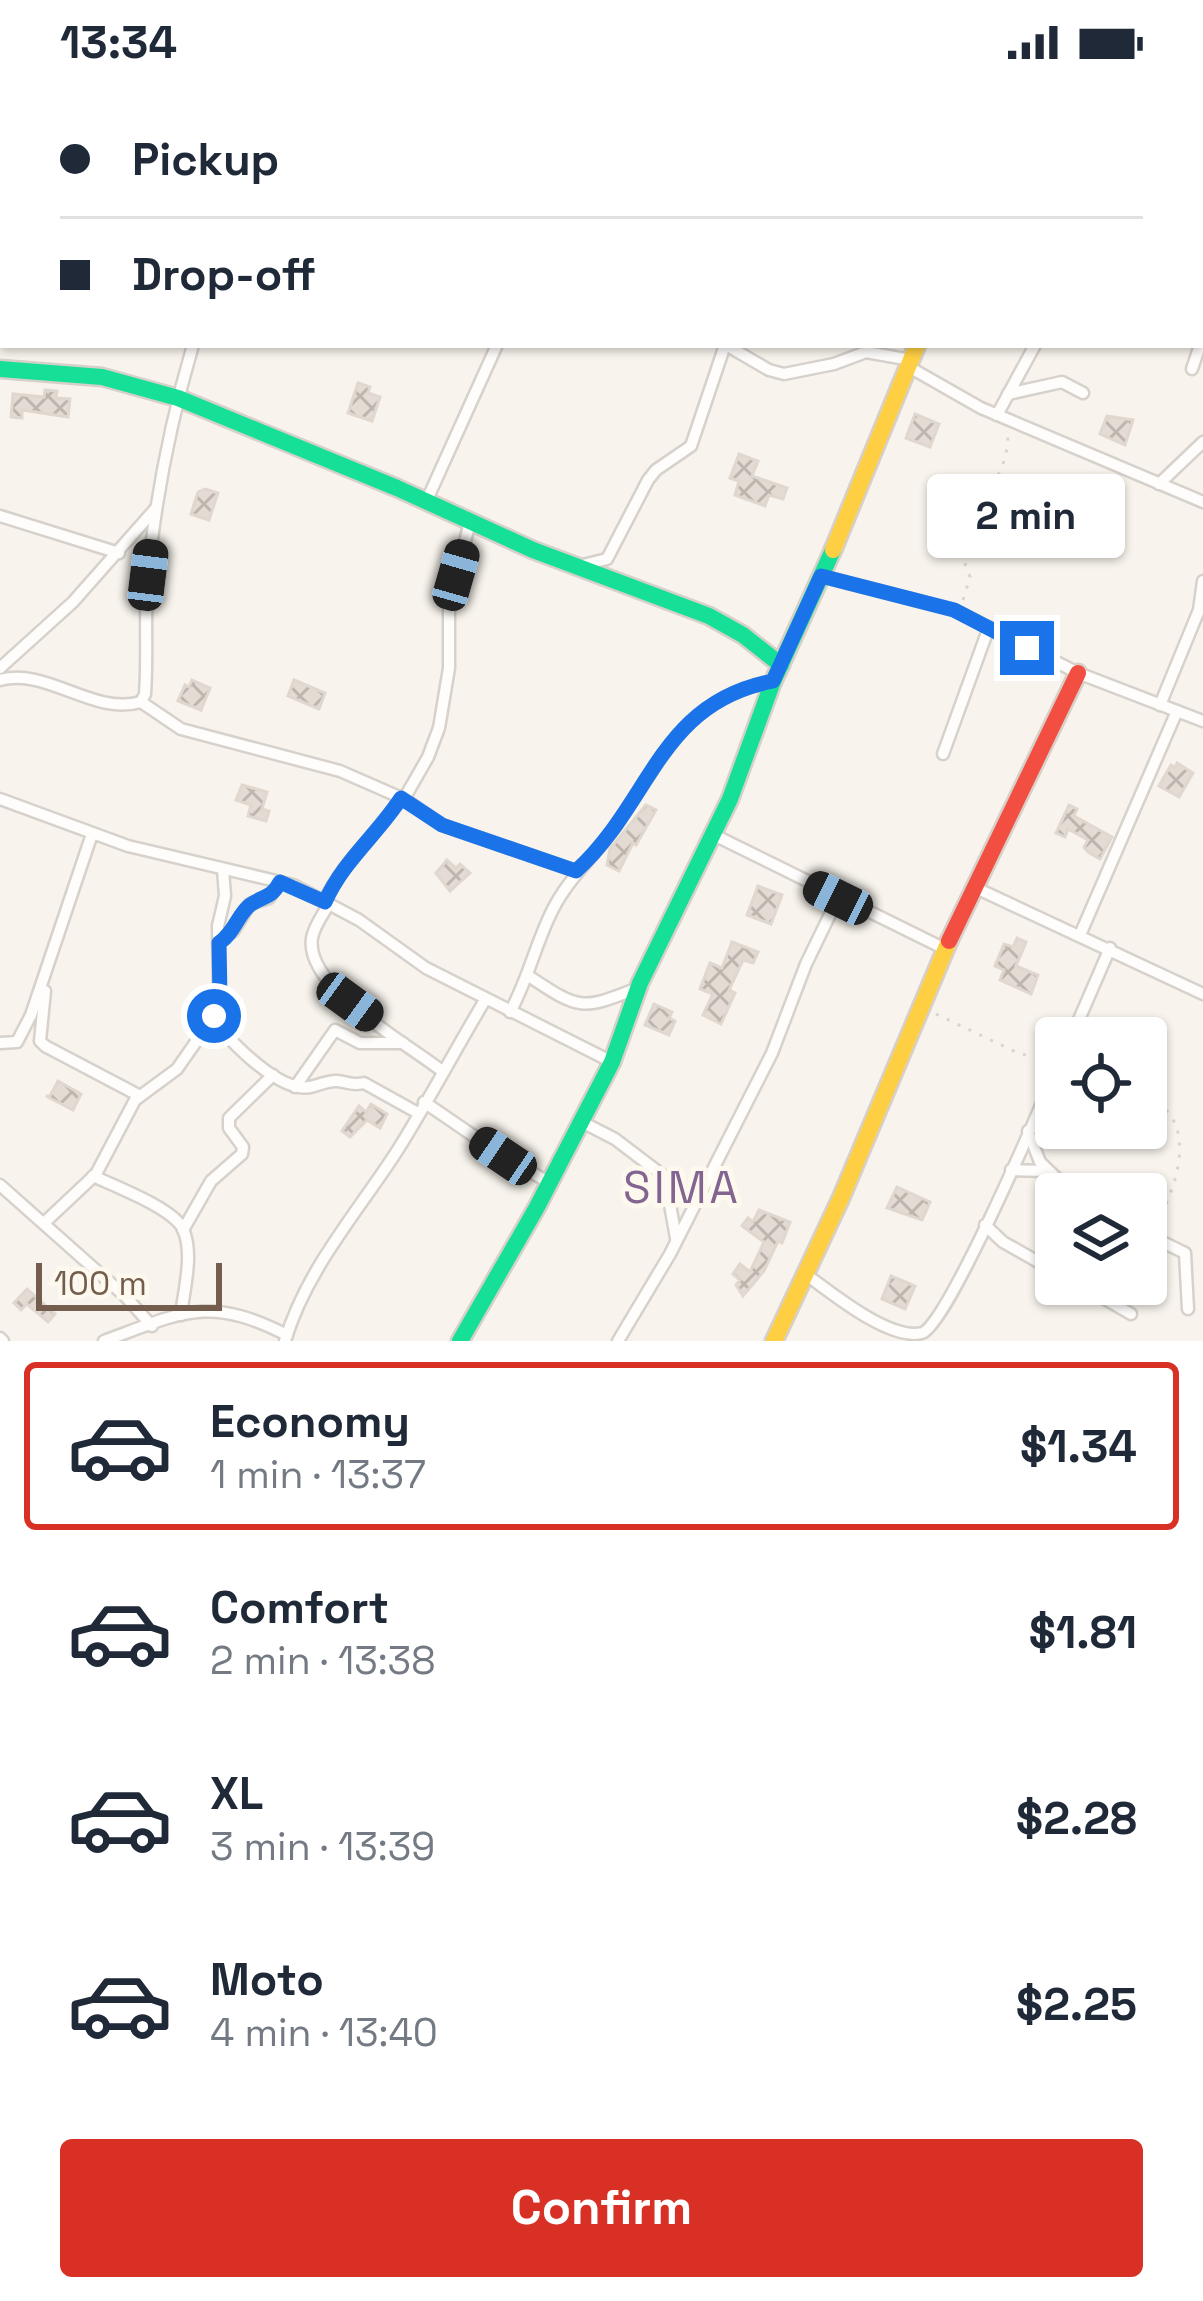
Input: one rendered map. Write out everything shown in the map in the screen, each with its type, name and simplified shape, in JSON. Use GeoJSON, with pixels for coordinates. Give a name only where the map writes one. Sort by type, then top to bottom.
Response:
{"type":"FeatureCollection","features":[{"type":"Feature","properties":{"kind":"street"},"geometry":{"type":"LineString","coordinates":[[141,702],[148,666],[146,606],[157,508],[192,348]]}},
{"type":"Feature","properties":{"kind":"street"},"geometry":{"type":"LineString","coordinates":[[426,502],[496,348]]}},
{"type":"Feature","properties":{"kind":"street"},"geometry":{"type":"LineString","coordinates":[[576,566],[607,559],[648,480],[691,446],[725,348]]}},
{"type":"Feature","properties":{"kind":"street"},"geometry":{"type":"LineString","coordinates":[[731,348],[784,374],[866,352],[912,357],[1002,417],[1203,502]]}},
{"type":"Feature","properties":{"kind":"street"},"geometry":{"type":"LineString","coordinates":[[1002,417],[1008,394],[1033,348]]}},
{"type":"Feature","properties":{"kind":"street"},"geometry":{"type":"LineString","coordinates":[[1192,369],[1199,348]]}},
{"type":"Feature","properties":{"kind":"street"},"geometry":{"type":"LineString","coordinates":[[460,1341],[612,1062],[638,988],[730,799],[777,673],[856,501],[912,357]]}},
{"type":"Feature","properties":{"kind":"street"},"geometry":{"type":"LineString","coordinates":[[0,369],[102,377],[178,398],[576,566],[709,616],[777,673]]}},
{"type":"Feature","properties":{"kind":"street"},"geometry":{"type":"LineString","coordinates":[[1008,394],[1062,382],[1083,393]]}},
{"type":"Feature","properties":{"kind":"street"},"geometry":{"type":"LineString","coordinates":[[1160,484],[1203,442]]}},
{"type":"Feature","properties":{"kind":"street"},"geometry":{"type":"LineString","coordinates":[[0,668],[74,602],[157,508]]}},
{"type":"Feature","properties":{"kind":"street"},"geometry":{"type":"LineString","coordinates":[[0,515],[119,553]]}},
{"type":"Feature","properties":{"kind":"street"},"geometry":{"type":"LineString","coordinates":[[442,1071],[338,994],[322,974],[311,946],[343,867],[403,798],[439,728],[449,668],[449,603],[470,522]]}},
{"type":"Feature","properties":{"kind":"street"},"geometry":{"type":"LineString","coordinates":[[821,576],[961,614],[1078,674],[1203,721]]}},
{"type":"Feature","properties":{"kind":"street"},"geometry":{"type":"LineString","coordinates":[[1160,706],[1198,610],[1203,581]]}},
{"type":"Feature","properties":{"kind":"street"},"geometry":{"type":"LineString","coordinates":[[944,754],[989,627]]}},
{"type":"Feature","properties":{"kind":"street"},"geometry":{"type":"LineString","coordinates":[[510,1012],[554,906],[576,871],[611,832],[672,739],[692,718],[741,687],[777,673]]}},
{"type":"Feature","properties":{"kind":"street"},"geometry":{"type":"LineString","coordinates":[[774,1341],[808,1276],[1025,776],[1078,674]]}},
{"type":"Feature","properties":{"kind":"street"},"geometry":{"type":"LineString","coordinates":[[0,680],[18,676],[110,704],[141,702],[181,729],[340,771],[403,798],[442,825],[576,871]]}},
{"type":"Feature","properties":{"kind":"street"},"geometry":{"type":"LineString","coordinates":[[1080,935],[1177,711]]}},
{"type":"Feature","properties":{"kind":"street"},"geometry":{"type":"LineString","coordinates":[[0,800],[92,834],[280,882],[327,903],[485,1000],[612,1062]]}},
{"type":"Feature","properties":{"kind":"street"},"geometry":{"type":"LineString","coordinates":[[0,1043],[19,1040],[44,981],[92,834]]}},
{"type":"Feature","properties":{"kind":"street"},"geometry":{"type":"LineString","coordinates":[[712,834],[946,950]]}},
{"type":"Feature","properties":{"kind":"street"},"geometry":{"type":"LineString","coordinates":[[44,1223],[93,1176],[110,1153],[128,1110],[177,1069],[214,1016],[220,997],[218,926],[225,896],[223,869]]}},
{"type":"Feature","properties":{"kind":"street"},"geometry":{"type":"LineString","coordinates":[[219,943],[234,931],[246,909],[269,898],[280,882]]}},
{"type":"Feature","properties":{"kind":"street"},"geometry":{"type":"LineString","coordinates":[[976,888],[1203,994]]}},
{"type":"Feature","properties":{"kind":"street"},"geometry":{"type":"LineString","coordinates":[[618,1341],[676,1241],[788,1021],[806,964],[838,898]]}},
{"type":"Feature","properties":{"kind":"street"},"geometry":{"type":"LineString","coordinates":[[1080,1017],[1110,949]]}},
{"type":"Feature","properties":{"kind":"street"},"geometry":{"type":"LineString","coordinates":[[526,975],[584,1006],[638,988]]}},
{"type":"Feature","properties":{"kind":"street"},"geometry":{"type":"LineString","coordinates":[[44,981],[40,1041],[140,1096]]}},
{"type":"Feature","properties":{"kind":"street"},"geometry":{"type":"LineString","coordinates":[[104,1341],[212,1309],[230,1311],[286,1338],[294,1312],[332,1245],[399,1148],[485,1000]]}},
{"type":"Feature","properties":{"kind":"street"},"geometry":{"type":"LineString","coordinates":[[214,1016],[232,1045],[295,1087],[336,1081],[351,1086],[364,1083],[422,1108],[550,1183]]}},
{"type":"Feature","properties":{"kind":"street"},"geometry":{"type":"LineString","coordinates":[[295,1087],[334,1030],[360,1043],[404,1043]]}},
{"type":"Feature","properties":{"kind":"street"},"geometry":{"type":"LineString","coordinates":[[183,1230],[211,1180],[242,1154],[229,1118],[273,1075]]}},
{"type":"Feature","properties":{"kind":"street"},"geometry":{"type":"LineString","coordinates":[[808,1276],[876,1322],[924,1332],[943,1312],[1035,1117]]}},
{"type":"Feature","properties":{"kind":"street"},"geometry":{"type":"LineString","coordinates":[[582,1122],[615,1139],[664,1177],[676,1241]]}},
{"type":"Feature","properties":{"kind":"street"},"geometry":{"type":"LineString","coordinates":[[1011,1170],[1048,1171],[1028,1132]]}},
{"type":"Feature","properties":{"kind":"street"},"geometry":{"type":"LineString","coordinates":[[93,1176],[166,1214],[183,1230],[188,1256],[181,1315]]}},
{"type":"Feature","properties":{"kind":"street"},"geometry":{"type":"LineString","coordinates":[[0,1185],[125,1296],[152,1327]]}},
{"type":"Feature","properties":{"kind":"street"},"geometry":{"type":"LineString","coordinates":[[985,1225],[1035,1259]]}},
{"type":"Feature","properties":{"kind":"street"},"geometry":{"type":"LineString","coordinates":[[1167,1244],[1184,1253],[1188,1310]]}},
{"type":"Feature","properties":{"kind":"street"},"geometry":{"type":"LineString","coordinates":[[1115,1305],[1130,1314]]}},
{"type":"Feature","properties":{"kind":"path"},"geometry":{"type":"LineString","coordinates":[[961,614],[970,578],[954,534],[970,506],[998,478],[1007,445],[1002,417]]}},
{"type":"Feature","properties":{"kind":"path"},"geometry":{"type":"LineString","coordinates":[[923,1004],[958,1027],[1035,1056]]}},
{"type":"Feature","properties":{"kind":"path"},"geometry":{"type":"LineString","coordinates":[[1167,1107],[1177,1121],[1179,1151],[1167,1195]]}},
{"type":"Feature","properties":{"kind":"building"},"geometry":{"type":"Polygon","coordinates":[[[358,383],[380,397],[372,421],[348,413],[358,383]]]}},
{"type":"Feature","properties":{"kind":"building"},"geometry":{"type":"Polygon","coordinates":[[[45,390],[57,391],[56,398],[70,399],[68,417],[22,410],[22,418],[11,417],[13,394],[44,397],[45,390]]]}},
{"type":"Feature","properties":{"kind":"building"},"geometry":{"type":"Polygon","coordinates":[[[915,414],[939,424],[930,447],[906,438],[915,414]]]}},
{"type":"Feature","properties":{"kind":"building"},"geometry":{"type":"Polygon","coordinates":[[[1107,416],[1133,420],[1125,445],[1100,434],[1107,416]]]}},
{"type":"Feature","properties":{"kind":"building"},"geometry":{"type":"Polygon","coordinates":[[[739,454],[758,461],[752,476],[787,488],[783,499],[769,495],[765,506],[735,495],[739,481],[730,478],[739,454]]]}},
{"type":"Feature","properties":{"kind":"building"},"geometry":{"type":"Polygon","coordinates":[[[198,492],[218,493],[209,520],[191,514],[198,492]]]}},
{"type":"Feature","properties":{"kind":"building"},"geometry":{"type":"Polygon","coordinates":[[[192,680],[210,688],[201,710],[178,701],[192,680]]]}},
{"type":"Feature","properties":{"kind":"building"},"geometry":{"type":"Polygon","coordinates":[[[294,680],[325,693],[319,709],[288,696],[294,680]]]}},
{"type":"Feature","properties":{"kind":"building"},"geometry":{"type":"Polygon","coordinates":[[[1177,763],[1193,773],[1179,797],[1159,786],[1177,763]]]}},
{"type":"Feature","properties":{"kind":"building"},"geometry":{"type":"Polygon","coordinates":[[[242,785],[267,792],[262,809],[269,811],[266,821],[248,816],[251,805],[236,800],[242,785]]]}},
{"type":"Feature","properties":{"kind":"building"},"geometry":{"type":"Polygon","coordinates":[[[646,805],[656,810],[636,845],[633,843],[619,871],[607,865],[610,849],[646,805]]]}},
{"type":"Feature","properties":{"kind":"building"},"geometry":{"type":"Polygon","coordinates":[[[1069,805],[1077,809],[1074,816],[1112,837],[1100,859],[1084,847],[1088,840],[1068,829],[1065,837],[1056,833],[1069,805]]]}},
{"type":"Feature","properties":{"kind":"building"},"geometry":{"type":"Polygon","coordinates":[[[447,860],[470,873],[450,891],[436,873],[447,860]]]}},
{"type":"Feature","properties":{"kind":"building"},"geometry":{"type":"Polygon","coordinates":[[[758,886],[782,895],[771,924],[747,915],[758,886]]]}},
{"type":"Feature","properties":{"kind":"building"},"geometry":{"type":"Polygon","coordinates":[[[1017,938],[1026,942],[1016,966],[1038,975],[1031,994],[1000,980],[1004,970],[995,966],[1004,944],[1013,947],[1017,938]]]}},
{"type":"Feature","properties":{"kind":"building"},"geometry":{"type":"Polygon","coordinates":[[[732,942],[758,952],[753,963],[743,960],[721,1024],[703,1015],[713,994],[700,989],[710,963],[722,968],[732,942]]]}},
{"type":"Feature","properties":{"kind":"building"},"geometry":{"type":"Polygon","coordinates":[[[654,1004],[672,1012],[669,1018],[675,1021],[669,1035],[645,1025],[654,1004]]]}},
{"type":"Feature","properties":{"kind":"building"},"geometry":{"type":"Polygon","coordinates":[[[58,1081],[81,1094],[73,1110],[46,1096],[58,1081]]]}},
{"type":"Feature","properties":{"kind":"building"},"geometry":{"type":"Polygon","coordinates":[[[371,1104],[387,1114],[380,1128],[367,1120],[350,1137],[342,1131],[359,1106],[366,1112],[371,1104]]]}},
{"type":"Feature","properties":{"kind":"building"},"geometry":{"type":"Polygon","coordinates":[[[897,1187],[930,1202],[922,1220],[887,1208],[897,1187]]]}},
{"type":"Feature","properties":{"kind":"building"},"geometry":{"type":"Polygon","coordinates":[[[759,1210],[790,1222],[782,1243],[778,1241],[764,1271],[743,1296],[736,1285],[740,1280],[733,1274],[740,1264],[750,1272],[764,1242],[742,1226],[748,1218],[753,1222],[759,1210]]]}},
{"type":"Feature","properties":{"kind":"building"},"geometry":{"type":"Polygon","coordinates":[[[891,1276],[915,1286],[905,1309],[882,1299],[891,1276]]]}},
{"type":"Feature","properties":{"kind":"building"},"geometry":{"type":"Polygon","coordinates":[[[27,1289],[55,1314],[48,1322],[27,1304],[21,1310],[14,1303],[27,1289]]]}},
{"type":"Feature","properties":{"kind":"traffic: fast"},"geometry":{"type":"LineString","coordinates":[[0,369],[102,377],[178,398],[533,550],[709,616],[781,665]]}},
{"type":"Feature","properties":{"kind":"traffic: fast"},"geometry":{"type":"LineString","coordinates":[[460,1341],[612,1062],[640,983],[730,799],[772,684],[833,550]]}},
{"type":"Feature","properties":{"kind":"traffic: slow"},"geometry":{"type":"LineString","coordinates":[[833,550],[916,348]]}},
{"type":"Feature","properties":{"kind":"traffic: slow"},"geometry":{"type":"LineString","coordinates":[[774,1341],[841,1198],[949,941]]}},
{"type":"Feature","properties":{"kind":"traffic: jam"},"geometry":{"type":"LineString","coordinates":[[949,941],[1078,673]]}},
{"type":"Feature","properties":{"kind":"district","name":"SIMA"},"geometry":{"type":"Point","coordinates":[682,1187]}},
{"type":"Feature","properties":{"kind":"route"},"geometry":{"type":"LineString","coordinates":[[214,1016],[220,997],[219,943],[234,931],[250,904],[269,898],[280,882],[325,902],[337,875],[381,828],[401,798],[442,825],[576,871],[611,832],[672,739],[692,718],[741,687],[773,681],[821,576],[954,610],[1027,648]]}}]}
